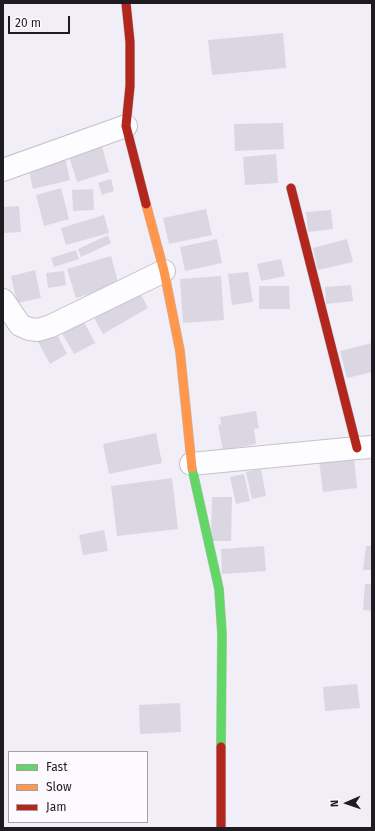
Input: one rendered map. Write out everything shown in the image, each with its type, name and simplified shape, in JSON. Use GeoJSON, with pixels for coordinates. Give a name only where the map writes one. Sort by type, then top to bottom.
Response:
{"type":"FeatureCollection","features":[{"type":"Feature","properties":{"kind":"street"},"geometry":{"type":"LineString","coordinates":[[126,3],[130,42],[130,86],[126,126],[164,271],[180,351],[191,464],[219,589],[223,676],[221,828]]}},
{"type":"Feature","properties":{"kind":"street"},"geometry":{"type":"LineString","coordinates":[[3,170],[126,126]]}},
{"type":"Feature","properties":{"kind":"street"},"geometry":{"type":"LineString","coordinates":[[191,464],[365,447],[291,188]]}},
{"type":"Feature","properties":{"kind":"street"},"geometry":{"type":"LineString","coordinates":[[3,300],[20,325],[38,330],[51,326],[164,271]]}},
{"type":"Feature","properties":{"kind":"building"},"geometry":{"type":"Polygon","coordinates":[[[283,33],[286,68],[212,75],[208,40],[283,33]]]}},
{"type":"Feature","properties":{"kind":"building"},"geometry":{"type":"Polygon","coordinates":[[[283,123],[284,149],[235,151],[234,124],[283,123]]]}},
{"type":"Feature","properties":{"kind":"building"},"geometry":{"type":"Polygon","coordinates":[[[101,143],[109,172],[77,182],[68,153],[101,143]]]}},
{"type":"Feature","properties":{"kind":"building"},"geometry":{"type":"Polygon","coordinates":[[[276,154],[278,183],[245,185],[243,157],[276,154]]]}},
{"type":"Feature","properties":{"kind":"building"},"geometry":{"type":"Polygon","coordinates":[[[65,157],[70,180],[33,189],[28,166],[65,157]]]}},
{"type":"Feature","properties":{"kind":"building"},"geometry":{"type":"Polygon","coordinates":[[[111,179],[114,191],[102,195],[98,183],[111,179]]]}},
{"type":"Feature","properties":{"kind":"building"},"geometry":{"type":"Polygon","coordinates":[[[61,188],[69,219],[44,226],[36,195],[61,188]]]}},
{"type":"Feature","properties":{"kind":"building"},"geometry":{"type":"Polygon","coordinates":[[[93,189],[94,210],[73,211],[72,190],[93,189]]]}},
{"type":"Feature","properties":{"kind":"building"},"geometry":{"type":"Polygon","coordinates":[[[19,206],[21,232],[4,233],[3,207],[19,206]]]}},
{"type":"Feature","properties":{"kind":"building"},"geometry":{"type":"Polygon","coordinates":[[[206,209],[212,235],[169,244],[163,218],[206,209]]]}},
{"type":"Feature","properties":{"kind":"building"},"geometry":{"type":"Polygon","coordinates":[[[331,210],[333,229],[308,232],[306,212],[331,210]]]}},
{"type":"Feature","properties":{"kind":"building"},"geometry":{"type":"Polygon","coordinates":[[[104,215],[109,233],[66,245],[61,228],[104,215]]]}},
{"type":"Feature","properties":{"kind":"building"},"geometry":{"type":"Polygon","coordinates":[[[108,235],[111,243],[81,257],[78,249],[108,235]]]}},
{"type":"Feature","properties":{"kind":"building"},"geometry":{"type":"Polygon","coordinates":[[[217,239],[222,263],[185,271],[180,247],[217,239]]]}},
{"type":"Feature","properties":{"kind":"building"},"geometry":{"type":"Polygon","coordinates":[[[347,239],[353,262],[318,270],[313,248],[347,239]]]}},
{"type":"Feature","properties":{"kind":"building"},"geometry":{"type":"Polygon","coordinates":[[[76,250],[79,259],[54,267],[51,258],[76,250]]]}},
{"type":"Feature","properties":{"kind":"building"},"geometry":{"type":"Polygon","coordinates":[[[111,256],[119,285],[76,298],[67,269],[111,256]]]}},
{"type":"Feature","properties":{"kind":"building"},"geometry":{"type":"Polygon","coordinates":[[[281,259],[285,276],[261,281],[257,264],[281,259]]]}},
{"type":"Feature","properties":{"kind":"building"},"geometry":{"type":"Polygon","coordinates":[[[35,270],[41,298],[17,303],[11,276],[35,270]]]}},
{"type":"Feature","properties":{"kind":"building"},"geometry":{"type":"Polygon","coordinates":[[[64,271],[66,285],[48,288],[46,273],[64,271]]]}},
{"type":"Feature","properties":{"kind":"building"},"geometry":{"type":"Polygon","coordinates":[[[248,272],[253,302],[232,305],[228,274],[248,272]]]}},
{"type":"Feature","properties":{"kind":"building"},"geometry":{"type":"Polygon","coordinates":[[[221,276],[224,320],[183,323],[180,279],[221,276]]]}},
{"type":"Feature","properties":{"kind":"building"},"geometry":{"type":"Polygon","coordinates":[[[351,285],[353,301],[326,304],[325,287],[351,285]]]}},
{"type":"Feature","properties":{"kind":"building"},"geometry":{"type":"Polygon","coordinates":[[[259,286],[289,286],[290,309],[259,309],[259,286]]]}},
{"type":"Feature","properties":{"kind":"building"},"geometry":{"type":"Polygon","coordinates":[[[137,287],[148,308],[103,334],[91,312],[137,287]]]}},
{"type":"Feature","properties":{"kind":"building"},"geometry":{"type":"Polygon","coordinates":[[[83,320],[95,343],[74,354],[61,332],[83,320]]]}},
{"type":"Feature","properties":{"kind":"building"},"geometry":{"type":"Polygon","coordinates":[[[56,332],[67,354],[50,364],[38,342],[56,332]]]}},
{"type":"Feature","properties":{"kind":"building"},"geometry":{"type":"Polygon","coordinates":[[[372,343],[372,372],[347,378],[340,351],[372,343]]]}},
{"type":"Feature","properties":{"kind":"building"},"geometry":{"type":"Polygon","coordinates":[[[256,411],[259,428],[254,429],[256,444],[223,450],[218,425],[221,424],[220,417],[256,411]]]}},
{"type":"Feature","properties":{"kind":"building"},"geometry":{"type":"Polygon","coordinates":[[[156,433],[162,463],[109,474],[103,444],[156,433]]]}},
{"type":"Feature","properties":{"kind":"building"},"geometry":{"type":"Polygon","coordinates":[[[354,456],[357,488],[323,492],[319,460],[354,456]]]}},
{"type":"Feature","properties":{"kind":"building"},"geometry":{"type":"Polygon","coordinates":[[[261,469],[266,496],[252,499],[246,472],[261,469]]]}},
{"type":"Feature","properties":{"kind":"building"},"geometry":{"type":"Polygon","coordinates":[[[244,474],[250,501],[236,504],[230,477],[244,474]]]}},
{"type":"Feature","properties":{"kind":"building"},"geometry":{"type":"Polygon","coordinates":[[[172,478],[178,529],[117,536],[111,486],[172,478]]]}},
{"type":"Feature","properties":{"kind":"building"},"geometry":{"type":"Polygon","coordinates":[[[212,497],[232,497],[231,541],[211,541],[212,497]]]}},
{"type":"Feature","properties":{"kind":"building"},"geometry":{"type":"Polygon","coordinates":[[[104,530],[108,551],[83,555],[79,535],[104,530]]]}},
{"type":"Feature","properties":{"kind":"building"},"geometry":{"type":"Polygon","coordinates":[[[264,546],[266,571],[222,574],[221,549],[264,546]]]}},
{"type":"Feature","properties":{"kind":"building"},"geometry":{"type":"Polygon","coordinates":[[[366,546],[372,546],[372,570],[363,570],[366,546]]]}},
{"type":"Feature","properties":{"kind":"building"},"geometry":{"type":"Polygon","coordinates":[[[365,584],[372,584],[372,611],[363,610],[365,584]]]}},
{"type":"Feature","properties":{"kind":"building"},"geometry":{"type":"Polygon","coordinates":[[[357,684],[360,708],[325,711],[323,687],[357,684]]]}},
{"type":"Feature","properties":{"kind":"building"},"geometry":{"type":"Polygon","coordinates":[[[180,703],[181,732],[140,734],[139,705],[180,703]]]}},
{"type":"Feature","properties":{"kind":"traffic: fast"},"geometry":{"type":"LineString","coordinates":[[192,468],[219,589],[222,634],[221,747]]}},
{"type":"Feature","properties":{"kind":"traffic: slow"},"geometry":{"type":"LineString","coordinates":[[146,204],[164,271],[180,351],[192,468]]}},
{"type":"Feature","properties":{"kind":"traffic: jam"},"geometry":{"type":"LineString","coordinates":[[126,3],[130,42],[130,86],[126,126],[146,204]]}},
{"type":"Feature","properties":{"kind":"traffic: jam"},"geometry":{"type":"LineString","coordinates":[[291,188],[357,448]]}},
{"type":"Feature","properties":{"kind":"traffic: jam"},"geometry":{"type":"LineString","coordinates":[[221,747],[221,828]]}}]}
